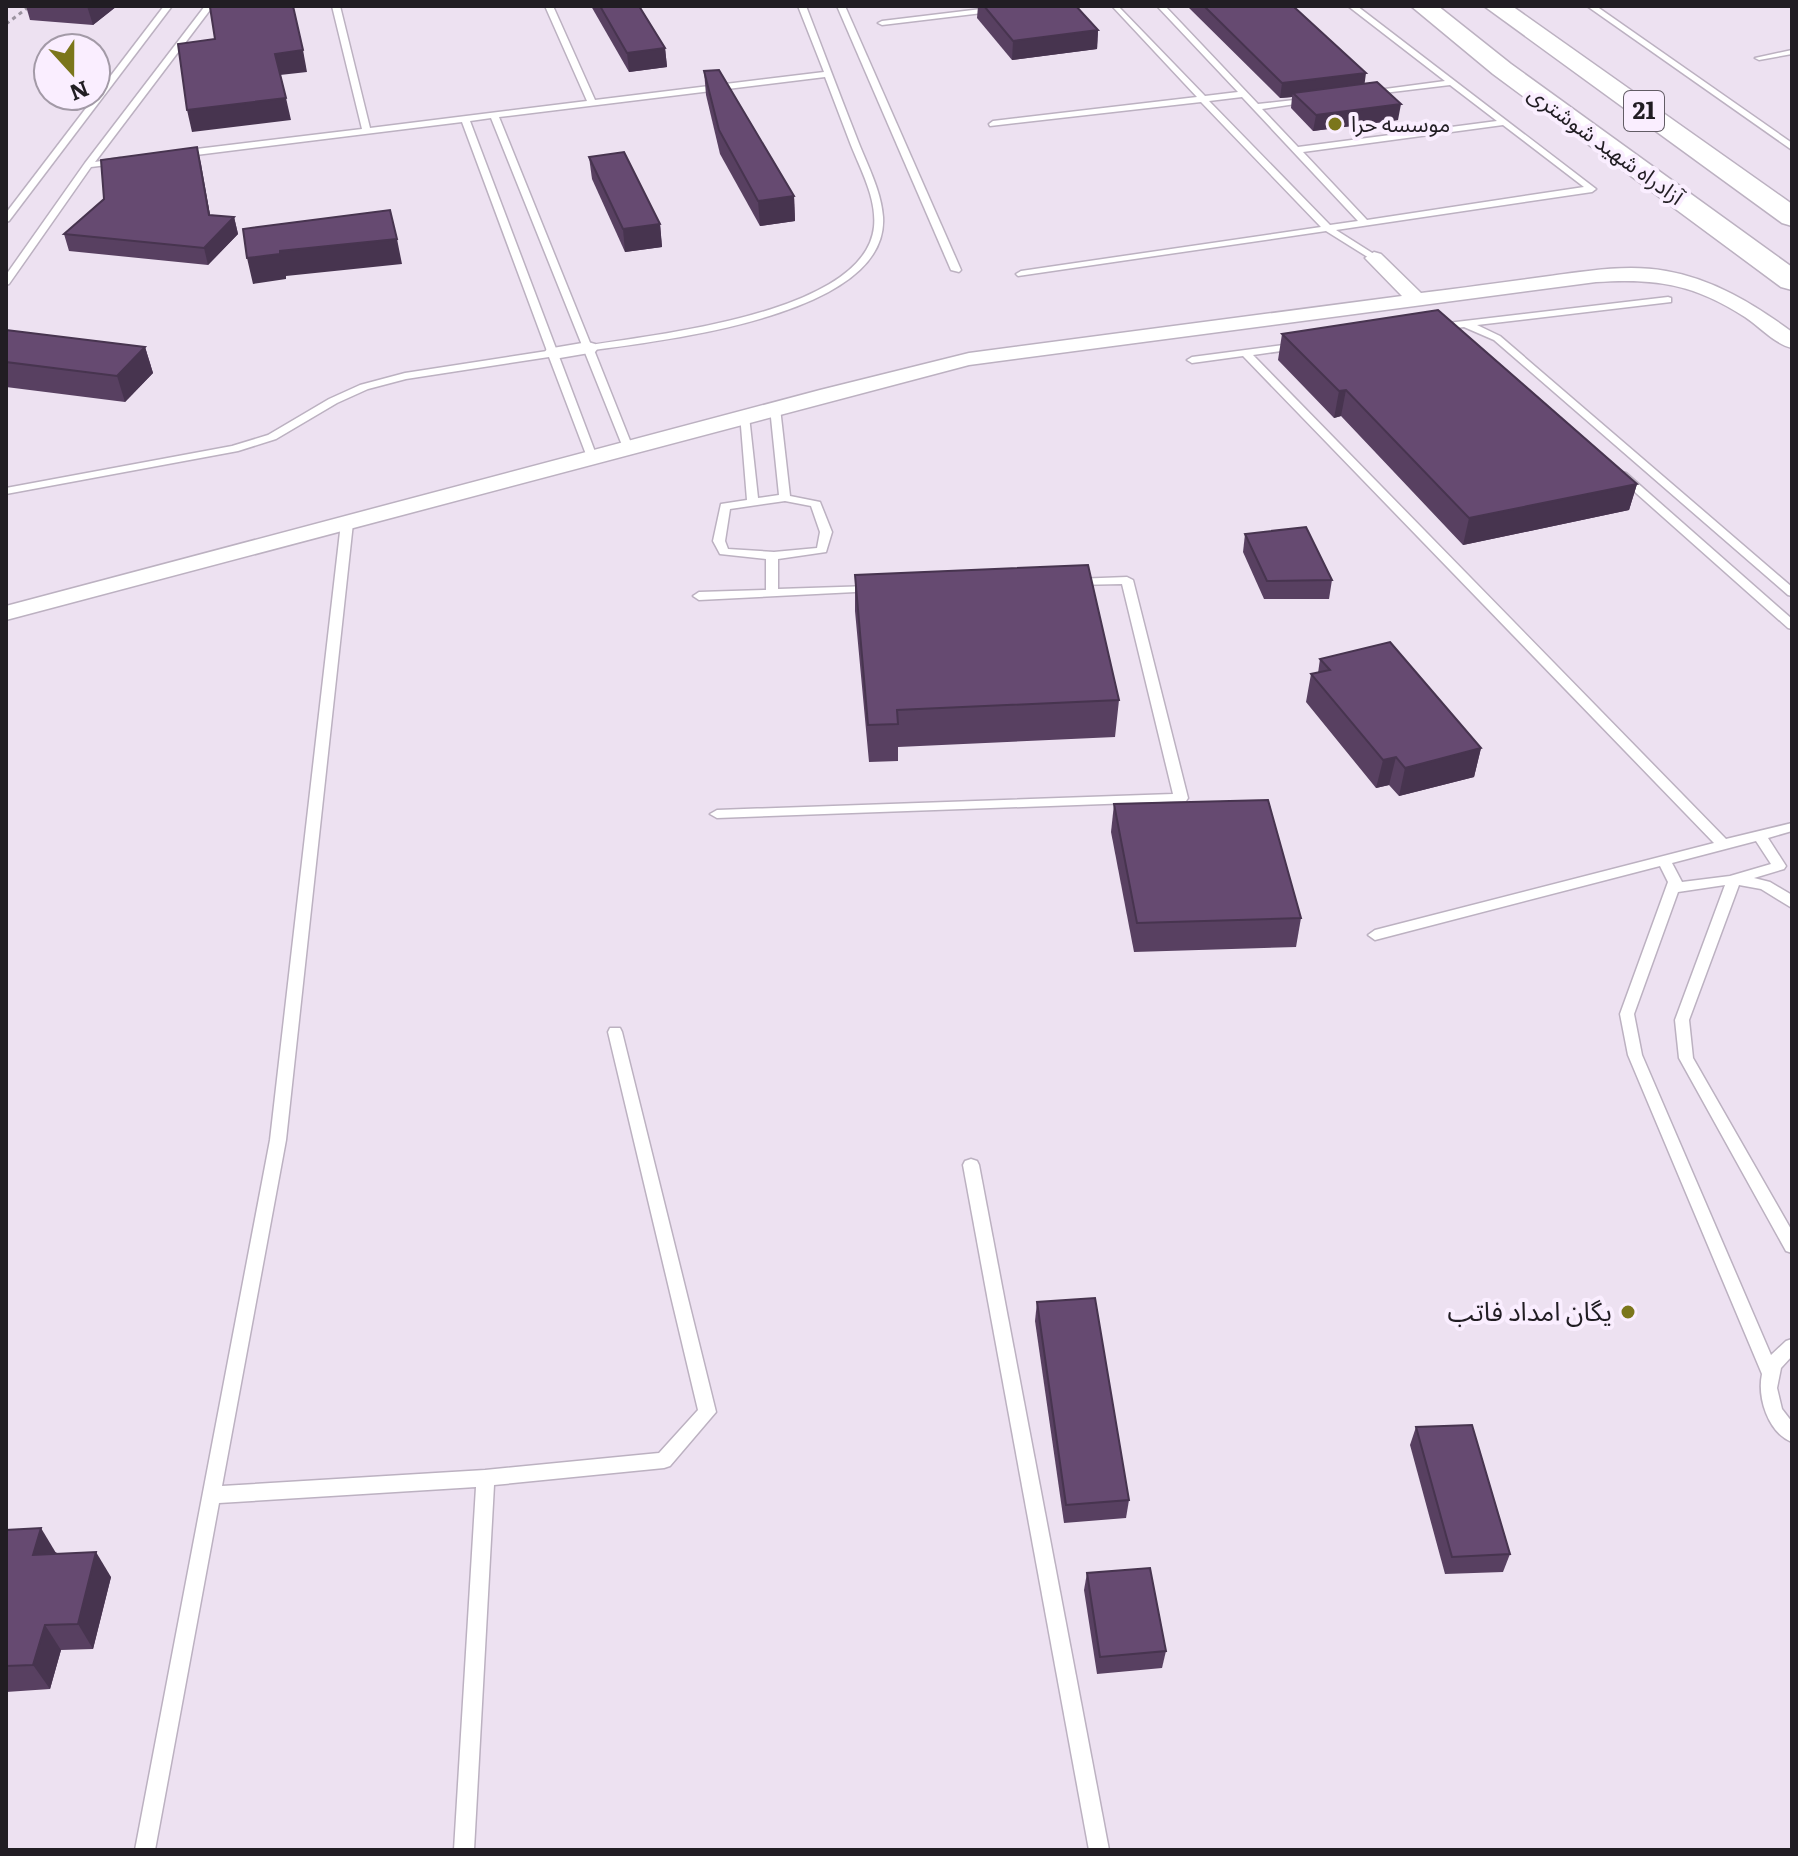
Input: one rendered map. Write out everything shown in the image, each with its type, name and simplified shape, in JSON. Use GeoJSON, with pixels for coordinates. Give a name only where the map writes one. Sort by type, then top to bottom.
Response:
{"type":"FeatureCollection","features":[{"type":"Feature","properties":{"kind":"highway","name":"آزادراه شهید شوشتری"},"geometry":{"type":"LineString","coordinates":[[1423,6],[1502,69],[1792,281]]}},
{"type":"Feature","properties":{"kind":"highway","name":"آزادراه شهید شوشتری"},"geometry":{"type":"LineString","coordinates":[[1496,6],[1792,217]]}},
{"type":"Feature","properties":{"kind":"street"},"geometry":{"type":"LineString","coordinates":[[1374,258],[1416,299]]}},
{"type":"Feature","properties":{"kind":"street"},"geometry":{"type":"LineString","coordinates":[[6,613],[969,359],[1596,276],[1648,274],[1698,285],[1747,307],[1792,342]]}},
{"type":"Feature","properties":{"kind":"street"},"geometry":{"type":"LineString","coordinates":[[554,353],[588,348]]}},
{"type":"Feature","properties":{"kind":"lane"},"geometry":{"type":"LineString","coordinates":[[6,219],[168,6]]}},
{"type":"Feature","properties":{"kind":"lane"},"geometry":{"type":"LineString","coordinates":[[6,282],[88,165],[209,6]]}},
{"type":"Feature","properties":{"kind":"lane"},"geometry":{"type":"LineString","coordinates":[[336,6],[367,131]]}},
{"type":"Feature","properties":{"kind":"lane"},"geometry":{"type":"LineString","coordinates":[[549,6],[592,103]]}},
{"type":"Feature","properties":{"kind":"lane"},"geometry":{"type":"LineString","coordinates":[[588,348],[699,330],[813,299],[851,277],[871,253],[878,230],[875,196],[802,6]]}},
{"type":"Feature","properties":{"kind":"lane"},"geometry":{"type":"LineString","coordinates":[[841,6],[956,270]]}},
{"type":"Feature","properties":{"kind":"lane"},"geometry":{"type":"LineString","coordinates":[[882,23],[1025,6]]}},
{"type":"Feature","properties":{"kind":"lane"},"geometry":{"type":"LineString","coordinates":[[1105,6],[1120,7],[1327,228],[1374,258]]}},
{"type":"Feature","properties":{"kind":"lane"},"geometry":{"type":"LineString","coordinates":[[1161,6],[1365,223]]}},
{"type":"Feature","properties":{"kind":"lane"},"geometry":{"type":"LineString","coordinates":[[1021,274],[1592,189],[1352,6]]}},
{"type":"Feature","properties":{"kind":"lane"},"geometry":{"type":"LineString","coordinates":[[1591,6],[1792,147]]}},
{"type":"Feature","properties":{"kind":"lane"},"geometry":{"type":"LineString","coordinates":[[1759,58],[1792,52]]}},
{"type":"Feature","properties":{"kind":"lane"},"geometry":{"type":"LineString","coordinates":[[166,155],[829,74]]}},
{"type":"Feature","properties":{"kind":"lane"},"geometry":{"type":"LineString","coordinates":[[1362,93],[1453,82]]}},
{"type":"Feature","properties":{"kind":"lane"},"geometry":{"type":"LineString","coordinates":[[993,124],[1244,94]]}},
{"type":"Feature","properties":{"kind":"lane"},"geometry":{"type":"LineString","coordinates":[[1256,107],[1316,99]]}},
{"type":"Feature","properties":{"kind":"lane"},"geometry":{"type":"LineString","coordinates":[[494,115],[628,448]]}},
{"type":"Feature","properties":{"kind":"lane"},"geometry":{"type":"LineString","coordinates":[[465,119],[592,457]]}},
{"type":"Feature","properties":{"kind":"lane"},"geometry":{"type":"LineString","coordinates":[[1296,150],[1505,122]]}},
{"type":"Feature","properties":{"kind":"lane"},"geometry":{"type":"LineString","coordinates":[[88,165],[135,159]]}},
{"type":"Feature","properties":{"kind":"lane"},"geometry":{"type":"LineString","coordinates":[[6,204],[17,205]]}},
{"type":"Feature","properties":{"kind":"lane"},"geometry":{"type":"LineString","coordinates":[[1433,328],[1668,300]]}},
{"type":"Feature","properties":{"kind":"lane"},"geometry":{"type":"LineString","coordinates":[[1464,324],[1472,343]]}},
{"type":"Feature","properties":{"kind":"lane"},"geometry":{"type":"LineString","coordinates":[[1464,324],[1497,338],[1792,593]]}},
{"type":"Feature","properties":{"kind":"lane"},"geometry":{"type":"LineString","coordinates":[[1192,360],[1308,345]]}},
{"type":"Feature","properties":{"kind":"lane"},"geometry":{"type":"LineString","coordinates":[[6,491],[234,449],[272,437],[333,401],[364,387],[405,376],[554,353]]}},
{"type":"Feature","properties":{"kind":"lane"},"geometry":{"type":"LineString","coordinates":[[1245,353],[1724,845]]}},
{"type":"Feature","properties":{"kind":"lane"},"geometry":{"type":"LineString","coordinates":[[775,408],[785,498]]}},
{"type":"Feature","properties":{"kind":"lane"},"geometry":{"type":"LineString","coordinates":[[744,416],[753,502]]}},
{"type":"Feature","properties":{"kind":"lane"},"geometry":{"type":"LineString","coordinates":[[1614,468],[1792,625]]}},
{"type":"Feature","properties":{"kind":"lane"},"geometry":{"type":"LineString","coordinates":[[785,498],[816,504],[826,532],[822,550],[750,556],[724,552],[719,541],[725,506],[785,498]]}},
{"type":"Feature","properties":{"kind":"lane"},"geometry":{"type":"LineString","coordinates":[[145,1850],[278,1140],[347,523]]}},
{"type":"Feature","properties":{"kind":"lane"},"geometry":{"type":"LineString","coordinates":[[772,555],[772,592]]}},
{"type":"Feature","properties":{"kind":"lane"},"geometry":{"type":"LineString","coordinates":[[717,814],[1181,798],[1127,580],[1066,582]]}},
{"type":"Feature","properties":{"kind":"lane"},"geometry":{"type":"LineString","coordinates":[[699,596],[880,589]]}},
{"type":"Feature","properties":{"kind":"lane"},"geometry":{"type":"LineString","coordinates":[[1375,935],[1792,827]]}},
{"type":"Feature","properties":{"kind":"lane"},"geometry":{"type":"LineString","coordinates":[[1673,888],[1735,878],[1779,866],[1759,835]]}},
{"type":"Feature","properties":{"kind":"lane"},"geometry":{"type":"LineString","coordinates":[[1664,860],[1675,882],[1627,1014],[1635,1055],[1769,1371]]}},
{"type":"Feature","properties":{"kind":"lane"},"geometry":{"type":"LineString","coordinates":[[1735,878],[1782,892],[1792,903]]}},
{"type":"Feature","properties":{"kind":"lane"},"geometry":{"type":"LineString","coordinates":[[1735,878],[1682,1020],[1686,1058],[1792,1246]]}},
{"type":"Feature","properties":{"kind":"lane"},"geometry":{"type":"LineString","coordinates":[[212,1495],[485,1478],[664,1460],[707,1412],[615,1032]]}},
{"type":"Feature","properties":{"kind":"lane"},"geometry":{"type":"LineString","coordinates":[[971,1165],[1099,1850]]}},
{"type":"Feature","properties":{"kind":"lane"},"geometry":{"type":"LineString","coordinates":[[1792,1346],[1779,1354],[1769,1371],[1767,1390],[1773,1410],[1792,1434]]}},
{"type":"Feature","properties":{"kind":"lane"},"geometry":{"type":"LineString","coordinates":[[464,1850],[485,1478]]}},
{"type":"Feature","properties":{"kind":"path"},"geometry":{"type":"LineString","coordinates":[[6,24],[30,6]]}},
{"type":"Feature","properties":{"kind":"building"},"geometry":{"type":"Polygon","coordinates":[[[293,6],[303,50],[275,54],[286,98],[187,110],[178,44],[215,39],[210,7],[293,6]]]}},
{"type":"Feature","properties":{"kind":"building"},"geometry":{"type":"Polygon","coordinates":[[[600,6],[639,6],[665,48],[627,53],[600,6]]]}},
{"type":"Feature","properties":{"kind":"building"},"geometry":{"type":"Polygon","coordinates":[[[984,6],[1076,6],[1098,30],[1013,41],[984,6]]]}},
{"type":"Feature","properties":{"kind":"building"},"geometry":{"type":"Polygon","coordinates":[[[1204,6],[1293,6],[1366,73],[1282,83],[1204,6]]]}},
{"type":"Feature","properties":{"kind":"building"},"geometry":{"type":"Polygon","coordinates":[[[719,70],[794,196],[758,201],[719,130],[704,71],[719,70]]]}},
{"type":"Feature","properties":{"kind":"building"},"geometry":{"type":"Polygon","coordinates":[[[1377,82],[1401,104],[1316,115],[1293,93],[1377,82]]]}},
{"type":"Feature","properties":{"kind":"building"},"geometry":{"type":"Polygon","coordinates":[[[197,147],[209,215],[234,217],[204,248],[64,234],[104,199],[101,160],[197,147]]]}},
{"type":"Feature","properties":{"kind":"building"},"geometry":{"type":"Polygon","coordinates":[[[624,152],[660,224],[623,229],[589,157],[624,152]]]}},
{"type":"Feature","properties":{"kind":"building"},"geometry":{"type":"Polygon","coordinates":[[[390,210],[397,239],[280,251],[280,254],[247,258],[243,229],[390,210]]]}},
{"type":"Feature","properties":{"kind":"building"},"geometry":{"type":"Polygon","coordinates":[[[1438,310],[1637,484],[1469,518],[1346,390],[1339,391],[1282,334],[1438,310]]]}},
{"type":"Feature","properties":{"kind":"building"},"geometry":{"type":"Polygon","coordinates":[[[6,330],[145,347],[117,376],[6,362],[6,330]]]}},
{"type":"Feature","properties":{"kind":"building"},"geometry":{"type":"Polygon","coordinates":[[[1306,527],[1332,580],[1267,581],[1245,534],[1306,527]]]}},
{"type":"Feature","properties":{"kind":"building"},"geometry":{"type":"Polygon","coordinates":[[[1088,565],[1119,700],[897,710],[898,724],[868,725],[855,575],[1088,565]]]}},
{"type":"Feature","properties":{"kind":"building"},"geometry":{"type":"Polygon","coordinates":[[[1390,642],[1481,748],[1405,768],[1396,757],[1383,760],[1311,674],[1330,670],[1320,659],[1390,642]]]}},
{"type":"Feature","properties":{"kind":"building"},"geometry":{"type":"Polygon","coordinates":[[[1268,800],[1301,918],[1137,923],[1114,804],[1268,800]]]}},
{"type":"Feature","properties":{"kind":"building"},"geometry":{"type":"Polygon","coordinates":[[[1095,1298],[1129,1500],[1066,1505],[1037,1302],[1095,1298]]]}},
{"type":"Feature","properties":{"kind":"building"},"geometry":{"type":"Polygon","coordinates":[[[1472,1425],[1510,1554],[1452,1557],[1416,1427],[1472,1425]]]}},
{"type":"Feature","properties":{"kind":"building"},"geometry":{"type":"Polygon","coordinates":[[[41,1528],[33,1555],[96,1552],[78,1624],[45,1625],[33,1665],[6,1666],[6,1530],[41,1528]]]}},
{"type":"Feature","properties":{"kind":"building"},"geometry":{"type":"Polygon","coordinates":[[[1150,1568],[1166,1651],[1100,1657],[1087,1573],[1150,1568]]]}},
{"type":"Feature","properties":{"kind":"place","name":"موسسه حرا"},"geometry":{"type":"Point","coordinates":[1335,124]}},
{"type":"Feature","properties":{"kind":"place","name":"یگان امداد فاتب"},"geometry":{"type":"Point","coordinates":[1628,1312]}}]}
